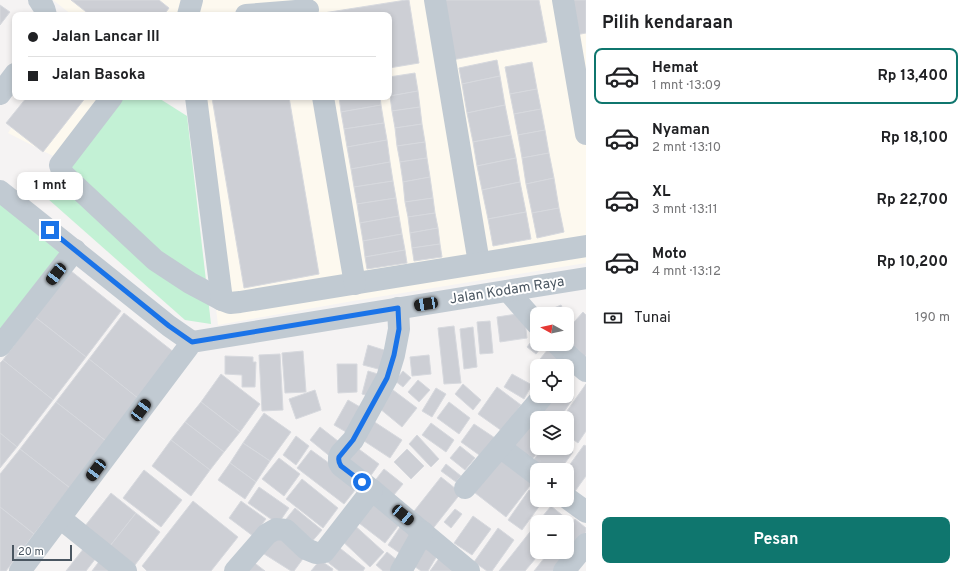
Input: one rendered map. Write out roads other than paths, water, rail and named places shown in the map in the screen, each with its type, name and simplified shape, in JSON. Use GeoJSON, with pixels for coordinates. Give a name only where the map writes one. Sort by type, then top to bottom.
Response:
{"type":"FeatureCollection","features":[{"type":"Feature","properties":{"kind":"street"},"geometry":{"type":"LineString","coordinates":[[39,0],[43,4],[45,12]]}},
{"type":"Feature","properties":{"kind":"street"},"geometry":{"type":"LineString","coordinates":[[189,12],[192,0]]}},
{"type":"Feature","properties":{"kind":"street"},"geometry":{"type":"LineString","coordinates":[[435,0],[478,263]]}},
{"type":"Feature","properties":{"kind":"street"},"geometry":{"type":"LineString","coordinates":[[563,0],[586,134]]}},
{"type":"Feature","properties":{"kind":"street"},"geometry":{"type":"LineString","coordinates":[[272,12],[307,8]]}},
{"type":"Feature","properties":{"kind":"street"},"geometry":{"type":"LineString","coordinates":[[0,94],[12,78]]}},
{"type":"Feature","properties":{"kind":"street"},"geometry":{"type":"LineString","coordinates":[[110,100],[60,165],[63,174],[155,260],[190,283],[230,303],[586,246]]}},
{"type":"Feature","properties":{"kind":"street"},"geometry":{"type":"LineString","coordinates":[[196,100],[222,300]]}},
{"type":"Feature","properties":{"kind":"street"},"geometry":{"type":"LineString","coordinates":[[324,100],[355,284]]}},
{"type":"Feature","properties":{"kind":"street"},"geometry":{"type":"LineString","coordinates":[[0,191],[169,326],[192,342],[20,571]]}},
{"type":"Feature","properties":{"kind":"street"},"geometry":{"type":"LineString","coordinates":[[0,346],[75,250]]}},
{"type":"Feature","properties":{"kind":"street","name":"Jalan Kodam Raya"},"geometry":{"type":"LineString","coordinates":[[192,342],[586,278]]}},
{"type":"Feature","properties":{"kind":"street"},"geometry":{"type":"LineString","coordinates":[[508,291],[530,316]]}},
{"type":"Feature","properties":{"kind":"street"},"geometry":{"type":"LineString","coordinates":[[398,308],[399,329],[394,355],[387,378],[353,440],[341,453],[338,460],[341,466],[469,571]]}},
{"type":"Feature","properties":{"kind":"street"},"geometry":{"type":"LineString","coordinates":[[563,351],[575,366]]}},
{"type":"Feature","properties":{"kind":"street"},"geometry":{"type":"LineString","coordinates":[[465,488],[537,403]]}},
{"type":"Feature","properties":{"kind":"street"},"geometry":{"type":"LineString","coordinates":[[500,447],[530,470]]}},
{"type":"Feature","properties":{"kind":"street"},"geometry":{"type":"LineString","coordinates":[[235,571],[267,534],[276,529],[286,530],[306,549],[316,553],[324,552],[372,490]]}},
{"type":"Feature","properties":{"kind":"street"},"geometry":{"type":"LineString","coordinates":[[574,503],[586,512]]}},
{"type":"Feature","properties":{"kind":"street"},"geometry":{"type":"LineString","coordinates":[[60,518],[126,571]]}},
{"type":"Feature","properties":{"kind":"street"},"geometry":{"type":"LineString","coordinates":[[401,571],[423,532]]}},
{"type":"Feature","properties":{"kind":"street"},"geometry":{"type":"LineString","coordinates":[[564,571],[586,544]]}}]}
